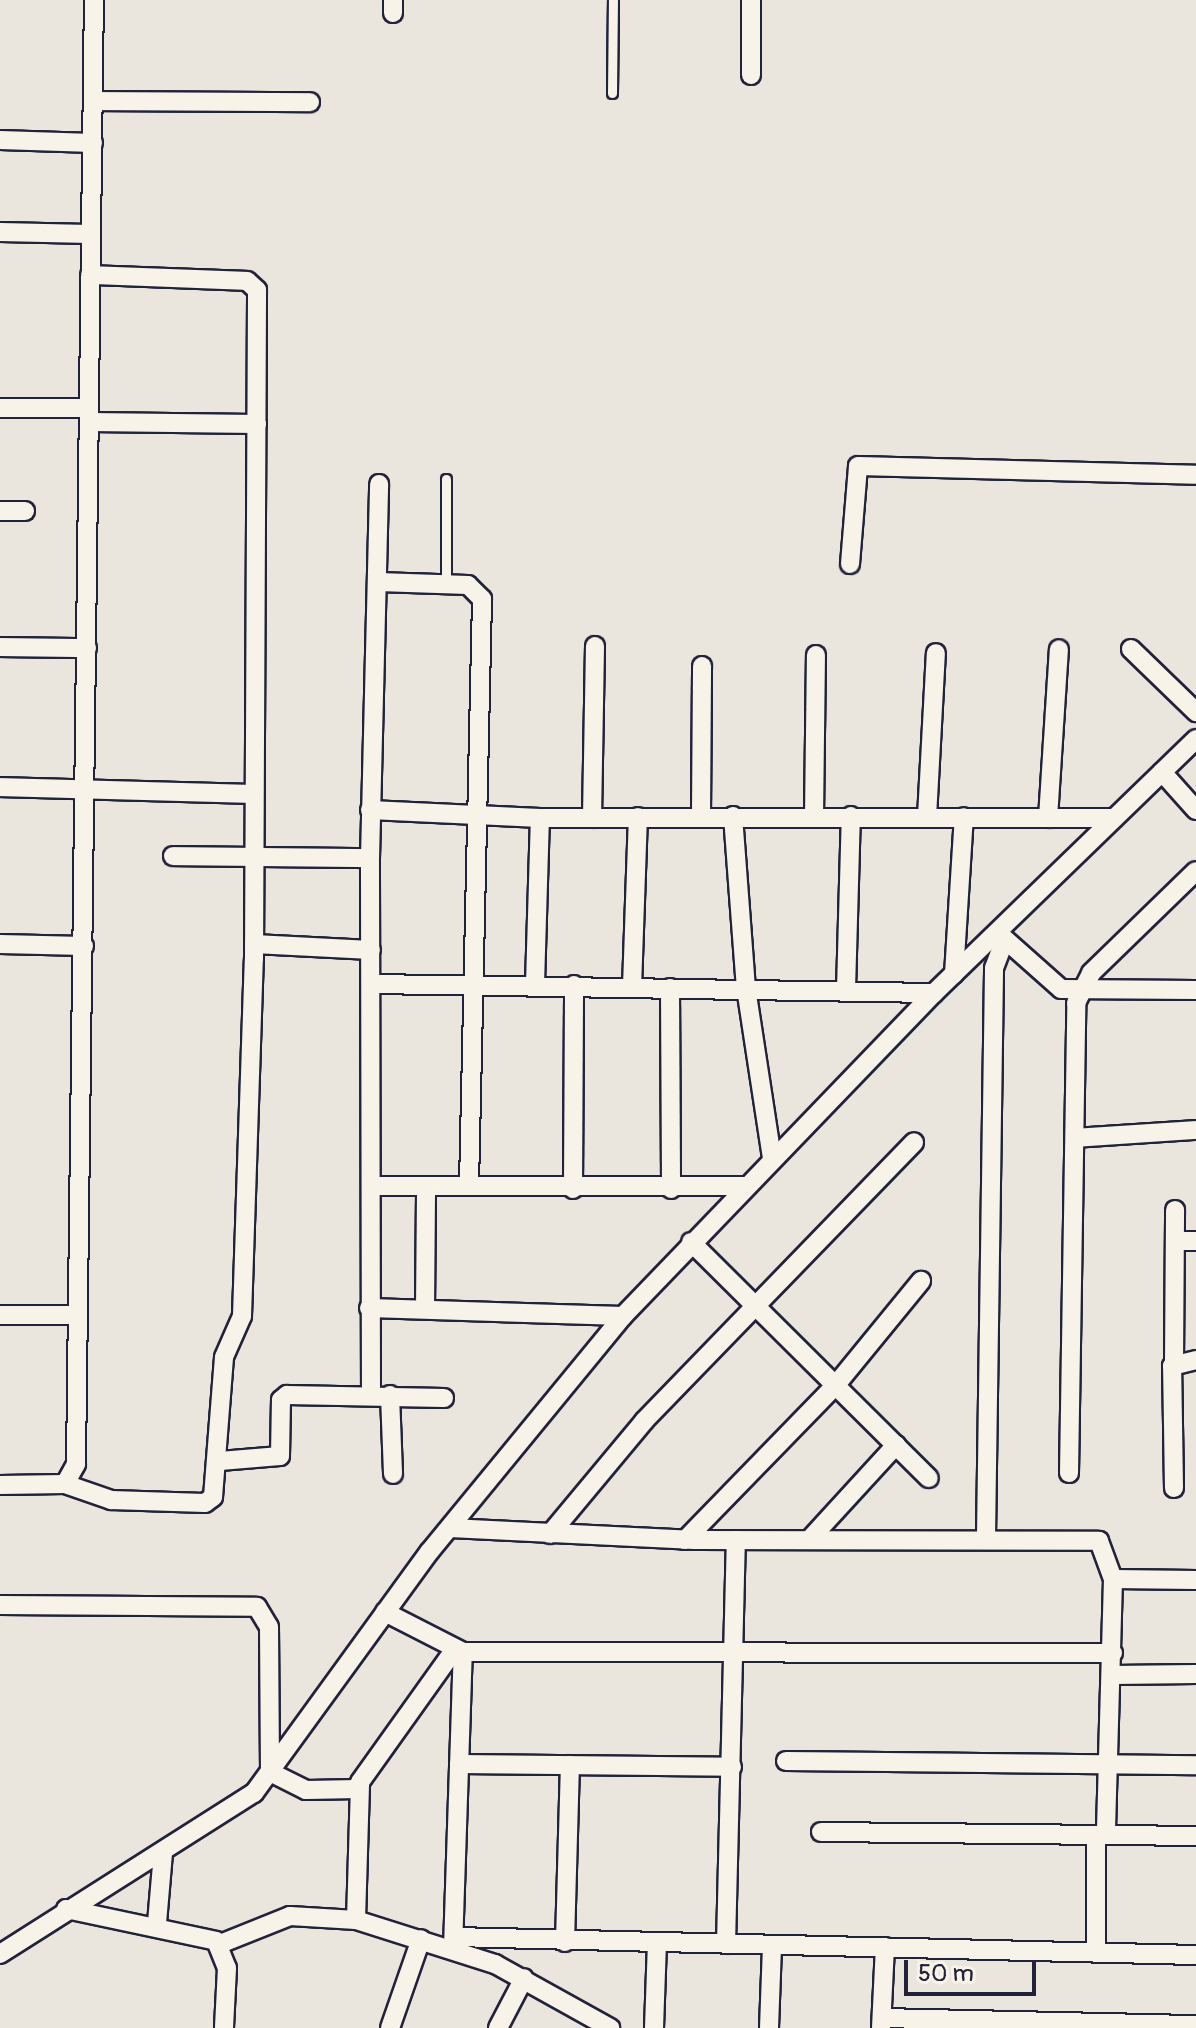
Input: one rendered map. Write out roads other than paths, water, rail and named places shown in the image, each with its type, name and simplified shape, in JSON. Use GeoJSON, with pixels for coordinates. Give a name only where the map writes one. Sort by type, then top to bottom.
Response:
{"type":"FeatureCollection","features":[{"type":"Feature","properties":{"kind":"street"},"geometry":{"type":"LineString","coordinates":[[65,1484],[76,1464],[94,0]]}},
{"type":"Feature","properties":{"kind":"street"},"geometry":{"type":"LineString","coordinates":[[751,0],[751,75]]}},
{"type":"Feature","properties":{"kind":"street"},"geometry":{"type":"LineString","coordinates":[[94,101],[310,102]]}},
{"type":"Feature","properties":{"kind":"street"},"geometry":{"type":"LineString","coordinates":[[0,140],[93,143]]}},
{"type":"Feature","properties":{"kind":"street"},"geometry":{"type":"LineString","coordinates":[[0,232],[90,234]]}},
{"type":"Feature","properties":{"kind":"street"},"geometry":{"type":"LineString","coordinates":[[0,1485],[65,1484],[111,1500],[205,1503],[213,1497],[220,1461],[224,1357],[242,1316],[254,944],[257,424],[254,284],[90,275]]}},
{"type":"Feature","properties":{"kind":"street"},"geometry":{"type":"LineString","coordinates":[[0,408],[257,424]]}},
{"type":"Feature","properties":{"kind":"street"},"geometry":{"type":"LineString","coordinates":[[850,564],[858,466],[1196,475]]}},
{"type":"Feature","properties":{"kind":"street"},"geometry":{"type":"LineString","coordinates":[[379,484],[370,810],[369,1308],[393,1474]]}},
{"type":"Feature","properties":{"kind":"street"},"geometry":{"type":"LineString","coordinates":[[0,511],[25,511]]}},
{"type":"Feature","properties":{"kind":"street"},"geometry":{"type":"LineString","coordinates":[[378,582],[446,582],[474,587],[482,599],[469,1186]]}},
{"type":"Feature","properties":{"kind":"street"},"geometry":{"type":"LineString","coordinates":[[592,818],[595,646]]}},
{"type":"Feature","properties":{"kind":"street"},"geometry":{"type":"LineString","coordinates":[[0,647],[87,648]]}},
{"type":"Feature","properties":{"kind":"street"},"geometry":{"type":"LineString","coordinates":[[1048,818],[1059,649]]}},
{"type":"Feature","properties":{"kind":"street"},"geometry":{"type":"LineString","coordinates":[[1131,649],[1196,712]]}},
{"type":"Feature","properties":{"kind":"street"},"geometry":{"type":"LineString","coordinates":[[927,817],[936,653]]}},
{"type":"Feature","properties":{"kind":"street"},"geometry":{"type":"LineString","coordinates":[[814,816],[816,655]]}},
{"type":"Feature","properties":{"kind":"street"},"geometry":{"type":"LineString","coordinates":[[701,816],[702,666]]}},
{"type":"Feature","properties":{"kind":"street"},"geometry":{"type":"LineString","coordinates":[[0,1954],[66,1909],[238,1807],[270,1772],[385,1612],[450,1528],[623,1316],[772,1157],[934,993],[1000,937],[1114,818],[1196,739]]}},
{"type":"Feature","properties":{"kind":"street"},"geometry":{"type":"LineString","coordinates":[[1162,772],[1196,810]]}},
{"type":"Feature","properties":{"kind":"street"},"geometry":{"type":"LineString","coordinates":[[0,787],[85,792],[254,794]]}},
{"type":"Feature","properties":{"kind":"street"},"geometry":{"type":"LineString","coordinates":[[370,810],[540,818],[1114,818]]}},
{"type":"Feature","properties":{"kind":"street"},"geometry":{"type":"LineString","coordinates":[[733,816],[746,988],[772,1157]]}},
{"type":"Feature","properties":{"kind":"street"},"geometry":{"type":"LineString","coordinates":[[846,990],[851,816]]}},
{"type":"Feature","properties":{"kind":"street"},"geometry":{"type":"LineString","coordinates":[[632,987],[638,817]]}},
{"type":"Feature","properties":{"kind":"street"},"geometry":{"type":"LineString","coordinates":[[954,974],[964,817]]}},
{"type":"Feature","properties":{"kind":"street"},"geometry":{"type":"LineString","coordinates":[[535,984],[540,818]]}},
{"type":"Feature","properties":{"kind":"street"},"geometry":{"type":"LineString","coordinates":[[173,856],[370,858]]}},
{"type":"Feature","properties":{"kind":"street"},"geometry":{"type":"LineString","coordinates":[[1069,1473],[1079,994],[1091,973],[1196,871]]}},
{"type":"Feature","properties":{"kind":"street"},"geometry":{"type":"LineString","coordinates":[[1000,937],[1046,982],[1079,994],[1196,990]]}},
{"type":"Feature","properties":{"kind":"street"},"geometry":{"type":"LineString","coordinates":[[986,1537],[994,968],[1000,937]]}},
{"type":"Feature","properties":{"kind":"street"},"geometry":{"type":"LineString","coordinates":[[0,944],[84,946]]}},
{"type":"Feature","properties":{"kind":"street"},"geometry":{"type":"LineString","coordinates":[[254,944],[371,950]]}},
{"type":"Feature","properties":{"kind":"street"},"geometry":{"type":"LineString","coordinates":[[372,984],[535,984],[934,993]]}},
{"type":"Feature","properties":{"kind":"street"},"geometry":{"type":"LineString","coordinates":[[573,1189],[574,985]]}},
{"type":"Feature","properties":{"kind":"street"},"geometry":{"type":"LineString","coordinates":[[670,988],[671,1189]]}},
{"type":"Feature","properties":{"kind":"street"},"geometry":{"type":"LineString","coordinates":[[1075,1138],[1196,1130]]}},
{"type":"Feature","properties":{"kind":"street"},"geometry":{"type":"LineString","coordinates":[[550,1534],[644,1421],[755,1310],[914,1142]]}},
{"type":"Feature","properties":{"kind":"street"},"geometry":{"type":"LineString","coordinates":[[371,1186],[573,1189],[745,1186]]}},
{"type":"Feature","properties":{"kind":"street"},"geometry":{"type":"LineString","coordinates":[[425,1309],[426,1186]]}},
{"type":"Feature","properties":{"kind":"street"},"geometry":{"type":"LineString","coordinates":[[1174,1488],[1175,1210]]}},
{"type":"Feature","properties":{"kind":"street"},"geometry":{"type":"LineString","coordinates":[[1175,1241],[1196,1241]]}},
{"type":"Feature","properties":{"kind":"street"},"geometry":{"type":"LineString","coordinates":[[691,1242],[755,1310],[929,1478]]}},
{"type":"Feature","properties":{"kind":"street"},"geometry":{"type":"LineString","coordinates":[[685,1540],[835,1386],[921,1281]]}},
{"type":"Feature","properties":{"kind":"street"},"geometry":{"type":"LineString","coordinates":[[369,1308],[623,1316]]}},
{"type":"Feature","properties":{"kind":"street"},"geometry":{"type":"LineString","coordinates":[[0,1315],[77,1315]]}},
{"type":"Feature","properties":{"kind":"street"},"geometry":{"type":"LineString","coordinates":[[1174,1362],[1196,1360]]}},
{"type":"Feature","properties":{"kind":"street"},"geometry":{"type":"LineString","coordinates":[[220,1461],[280,1456],[283,1397],[380,1395],[444,1398]]}},
{"type":"Feature","properties":{"kind":"street"},"geometry":{"type":"LineString","coordinates":[[809,1540],[896,1445]]}},
{"type":"Feature","properties":{"kind":"street"},"geometry":{"type":"LineString","coordinates":[[450,1528],[685,1540],[1091,1537],[1106,1545],[1113,1579],[1113,1675],[1096,1953]]}},
{"type":"Feature","properties":{"kind":"street"},"geometry":{"type":"LineString","coordinates":[[726,1944],[736,1540]]}},
{"type":"Feature","properties":{"kind":"street"},"geometry":{"type":"LineString","coordinates":[[1113,1579],[1196,1580]]}},
{"type":"Feature","properties":{"kind":"street"},"geometry":{"type":"LineString","coordinates":[[0,1605],[257,1607],[269,1627],[270,1772]]}},
{"type":"Feature","properties":{"kind":"street"},"geometry":{"type":"LineString","coordinates":[[385,1612],[458,1651],[1113,1653]]}},
{"type":"Feature","properties":{"kind":"street"},"geometry":{"type":"LineString","coordinates":[[453,1943],[459,1764],[458,1651]]}},
{"type":"Feature","properties":{"kind":"street"},"geometry":{"type":"LineString","coordinates":[[356,1920],[359,1789],[458,1651]]}},
{"type":"Feature","properties":{"kind":"street"},"geometry":{"type":"LineString","coordinates":[[1113,1675],[1196,1674]]}},
{"type":"Feature","properties":{"kind":"street"},"geometry":{"type":"LineString","coordinates":[[786,1761],[1196,1765]]}},
{"type":"Feature","properties":{"kind":"street"},"geometry":{"type":"LineString","coordinates":[[459,1764],[732,1767]]}},
{"type":"Feature","properties":{"kind":"street"},"geometry":{"type":"LineString","coordinates":[[565,1942],[570,1765]]}},
{"type":"Feature","properties":{"kind":"street"},"geometry":{"type":"LineString","coordinates":[[270,1772],[306,1790],[359,1789]]}},
{"type":"Feature","properties":{"kind":"street"},"geometry":{"type":"LineString","coordinates":[[821,1832],[1196,1836]]}},
{"type":"Feature","properties":{"kind":"street"},"geometry":{"type":"LineString","coordinates":[[157,1923],[163,1853]]}},
{"type":"Feature","properties":{"kind":"street"},"geometry":{"type":"LineString","coordinates":[[66,1909],[157,1923],[220,1944],[290,1916],[356,1920],[421,1939],[453,1943],[726,1944],[1196,1955]]}},
{"type":"Feature","properties":{"kind":"street"},"geometry":{"type":"LineString","coordinates":[[390,2028],[421,1939]]}},
{"type":"Feature","properties":{"kind":"street"},"geometry":{"type":"LineString","coordinates":[[453,1943],[524,1978],[600,2025]]}},
{"type":"Feature","properties":{"kind":"street"},"geometry":{"type":"LineString","coordinates":[[220,1944],[227,1968],[224,2028]]}},
{"type":"Feature","properties":{"kind":"street"},"geometry":{"type":"LineString","coordinates":[[654,2028],[657,1944]]}},
{"type":"Feature","properties":{"kind":"street"},"geometry":{"type":"LineString","coordinates":[[769,2028],[772,1946]]}},
{"type":"Feature","properties":{"kind":"street"},"geometry":{"type":"LineString","coordinates":[[885,1947],[882,2023],[1196,2025]]}},
{"type":"Feature","properties":{"kind":"street"},"geometry":{"type":"LineString","coordinates":[[498,2028],[524,1978]]}},
{"type":"Feature","properties":{"kind":"lane"},"geometry":{"type":"LineString","coordinates":[[612,93],[613,0]]}},
{"type":"Feature","properties":{"kind":"lane"},"geometry":{"type":"LineString","coordinates":[[446,479],[446,582]]}}]}
